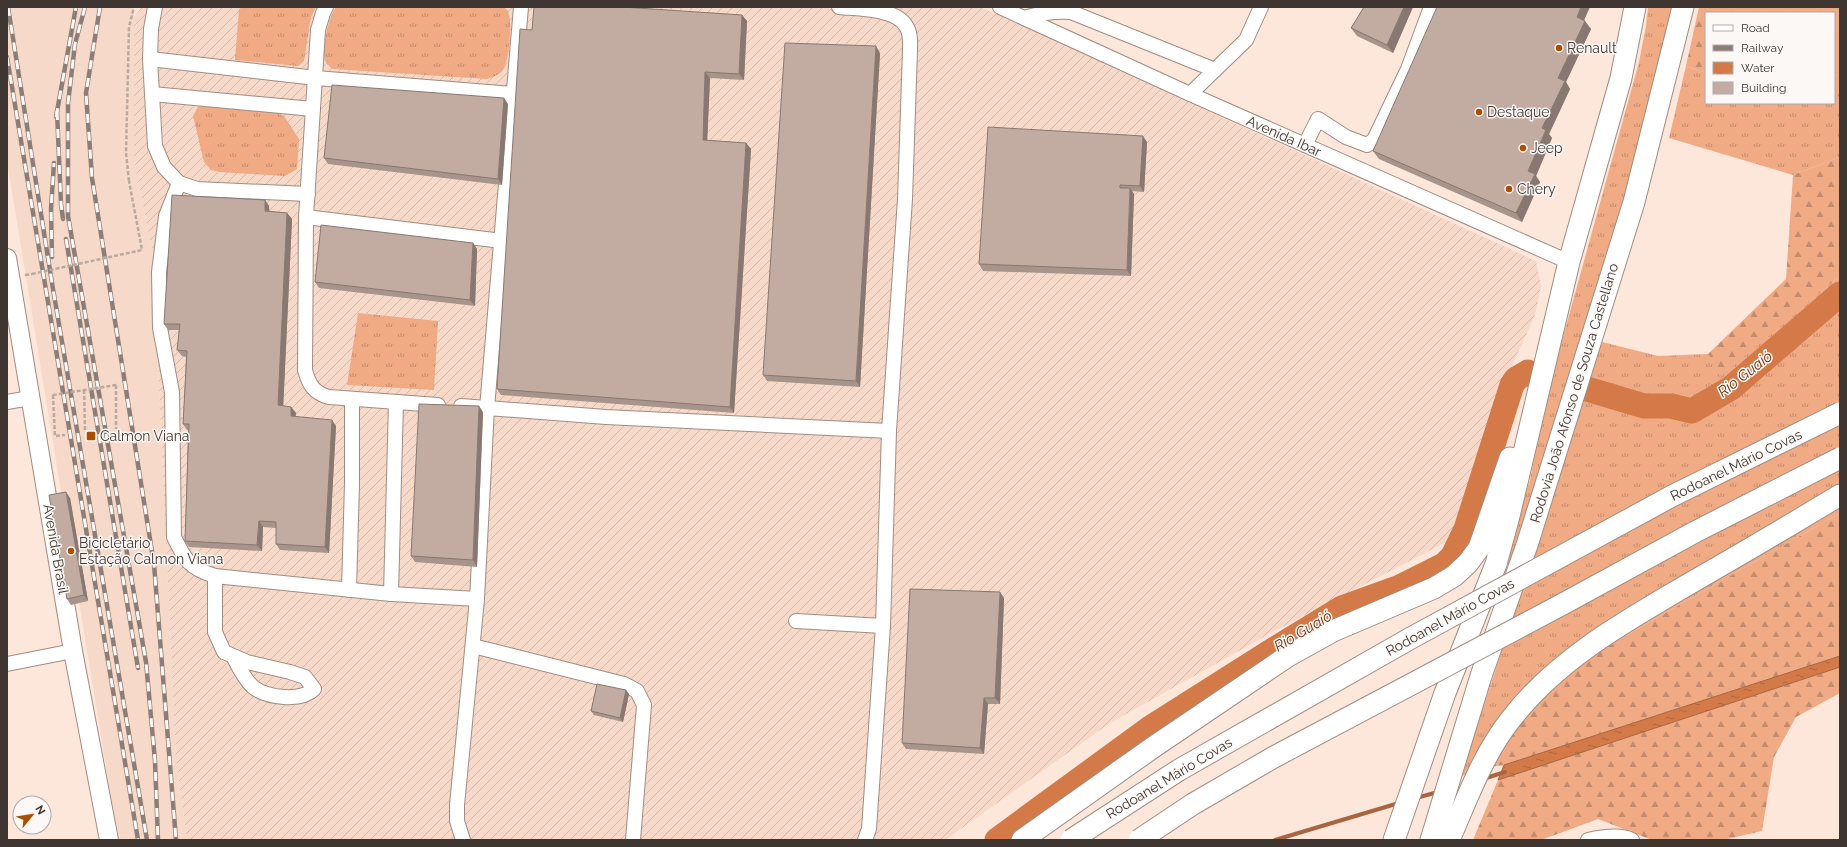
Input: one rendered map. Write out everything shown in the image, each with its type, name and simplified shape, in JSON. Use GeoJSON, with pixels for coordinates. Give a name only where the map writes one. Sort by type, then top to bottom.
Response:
{"type":"FeatureCollection","features":[{"type":"Feature","properties":{"kind":"highway","name":"Rodovia João Afonso de Souza Castellano"},"geometry":{"type":"LineString","coordinates":[[1394,838],[1446,693],[1496,564],[1509,516],[1569,262],[1621,78],[1635,7]]}},
{"type":"Feature","properties":{"kind":"highway","name":"Rodovia João Afonso de Souza Castellano"},"geometry":{"type":"LineString","coordinates":[[1431,840],[1481,676],[1529,537],[1634,202],[1683,7]]}},
{"type":"Feature","properties":{"kind":"highway"},"geometry":{"type":"LineString","coordinates":[[1022,840],[1152,748],[1288,656],[1333,631],[1434,588],[1454,576],[1468,563],[1479,548],[1501,483],[1538,389]]}},
{"type":"Feature","properties":{"kind":"highway","name":"Rodoanel Mário Covas"},"geometry":{"type":"LineString","coordinates":[[1071,840],[1179,770],[1411,638],[1672,496],[1840,413]]}},
{"type":"Feature","properties":{"kind":"highway"},"geometry":{"type":"LineString","coordinates":[[1139,840],[1193,804],[1274,757],[1561,605],[1695,532],[1840,458]]}},
{"type":"Feature","properties":{"kind":"highway"},"geometry":{"type":"LineString","coordinates":[[1449,840],[1493,746],[1510,719],[1535,691],[1562,665],[1622,623],[1840,495]]}},
{"type":"Feature","properties":{"kind":"main road","name":"Avenida Brasil"},"geometry":{"type":"LineString","coordinates":[[7,258],[73,651],[109,840]]}},
{"type":"Feature","properties":{"kind":"street"},"geometry":{"type":"LineString","coordinates":[[156,7],[151,29],[150,59],[155,146],[164,167],[179,183],[197,189],[308,194]]}},
{"type":"Feature","properties":{"kind":"street"},"geometry":{"type":"LineString","coordinates":[[326,7],[322,13],[318,30],[306,217],[305,370],[310,385],[319,395],[352,400],[606,417],[889,431]]}},
{"type":"Feature","properties":{"kind":"street"},"geometry":{"type":"LineString","coordinates":[[463,840],[457,821],[457,805],[477,600],[486,408],[502,241],[521,7]]}},
{"type":"Feature","properties":{"kind":"street"},"geometry":{"type":"LineString","coordinates":[[839,7],[887,12],[899,18],[906,25],[909,33],[905,199],[889,431],[883,626],[869,829],[865,840]]}},
{"type":"Feature","properties":{"kind":"street","name":"Avenida Ibar"},"geometry":{"type":"LineString","coordinates":[[1000,7],[1190,94],[1569,262]]}},
{"type":"Feature","properties":{"kind":"street"},"geometry":{"type":"LineString","coordinates":[[1190,94],[1246,40],[1261,7]]}},
{"type":"Feature","properties":{"kind":"street"},"geometry":{"type":"LineString","coordinates":[[1305,145],[1318,119],[1346,137],[1367,145],[1374,140],[1408,69],[1431,7]]}},
{"type":"Feature","properties":{"kind":"street"},"geometry":{"type":"LineString","coordinates":[[1024,18],[1040,13],[1057,11],[1071,12],[1215,70]]}},
{"type":"Feature","properties":{"kind":"street"},"geometry":{"type":"LineString","coordinates":[[150,59],[316,78],[514,94]]}},
{"type":"Feature","properties":{"kind":"street"},"geometry":{"type":"LineString","coordinates":[[152,94],[314,109]]}},
{"type":"Feature","properties":{"kind":"street"},"geometry":{"type":"LineString","coordinates":[[179,183],[166,216],[159,272],[160,328],[172,392],[174,537],[184,558],[199,571],[215,576],[391,594],[477,600]]}},
{"type":"Feature","properties":{"kind":"street"},"geometry":{"type":"LineString","coordinates":[[306,217],[502,241]]}},
{"type":"Feature","properties":{"kind":"street"},"geometry":{"type":"LineString","coordinates":[[7,402],[30,398]]}},
{"type":"Feature","properties":{"kind":"street"},"geometry":{"type":"LineString","coordinates":[[349,590],[352,483],[352,400]]}},
{"type":"Feature","properties":{"kind":"street"},"geometry":{"type":"LineString","coordinates":[[391,594],[396,402]]}},
{"type":"Feature","properties":{"kind":"street"},"geometry":{"type":"LineString","coordinates":[[215,576],[215,632],[224,652],[247,662],[290,672],[304,677],[314,689],[309,694],[294,696],[271,696],[253,687],[242,673],[233,656]]}},
{"type":"Feature","properties":{"kind":"street"},"geometry":{"type":"LineString","coordinates":[[796,621],[883,626]]}},
{"type":"Feature","properties":{"kind":"street"},"geometry":{"type":"LineString","coordinates":[[473,646],[624,684],[638,691],[644,705],[633,840]]}},
{"type":"Feature","properties":{"kind":"street"},"geometry":{"type":"LineString","coordinates":[[7,664],[73,651]]}},
{"type":"Feature","properties":{"kind":"street"},"geometry":{"type":"LineString","coordinates":[[1588,840],[1600,837],[1628,838],[1632,840]]}},
{"type":"Feature","properties":{"kind":"path"},"geometry":{"type":"LineString","coordinates":[[32,274],[142,250],[129,181],[126,153],[129,27],[134,7]]}},
{"type":"Feature","properties":{"kind":"path"},"geometry":{"type":"LineString","coordinates":[[65,435],[55,436],[53,395],[116,385],[116,429]]}},
{"type":"Feature","properties":{"kind":"path"},"geometry":{"type":"LineString","coordinates":[[84,390],[85,430]]}},
{"type":"Feature","properties":{"kind":"shaded area"},"geometry":{"type":"Polygon","coordinates":[[[7,7],[134,7],[134,160],[153,255],[176,759],[187,840],[118,840],[7,161],[7,7]]]}},
{"type":"Feature","properties":{"kind":"shaded area"},"geometry":{"type":"Polygon","coordinates":[[[142,7],[981,7],[1536,261],[1541,286],[1535,315],[1515,359],[1456,537],[1280,628],[1110,723],[945,840],[187,840],[176,759],[153,255],[134,160],[134,17],[142,7]]]}},
{"type":"Feature","properties":{"kind":"green space"},"geometry":{"type":"Polygon","coordinates":[[[243,7],[316,7],[311,17],[304,61],[298,66],[235,60],[239,9],[243,7]]]}},
{"type":"Feature","properties":{"kind":"green space"},"geometry":{"type":"Polygon","coordinates":[[[336,7],[504,7],[509,12],[510,20],[509,43],[505,66],[500,73],[487,79],[333,69],[326,61],[324,48],[328,25],[336,7]]]}},
{"type":"Feature","properties":{"kind":"green space"},"geometry":{"type":"Polygon","coordinates":[[[1648,7],[1674,7],[1640,157],[1511,562],[1499,571],[1530,480],[1545,402],[1639,62],[1648,7]]]}},
{"type":"Feature","properties":{"kind":"green space"},"geometry":{"type":"Polygon","coordinates":[[[1699,7],[1840,7],[1840,77],[1835,74],[1835,12],[1705,12],[1705,73],[1686,66],[1699,7]]]}},
{"type":"Feature","properties":{"kind":"green space"},"geometry":{"type":"Polygon","coordinates":[[[1686,66],[1705,73],[1705,104],[1835,104],[1835,74],[1840,77],[1840,157],[1793,175],[1669,138],[1686,66]]]}},
{"type":"Feature","properties":{"kind":"green space"},"geometry":{"type":"Polygon","coordinates":[[[204,105],[277,113],[284,116],[299,139],[297,169],[285,176],[220,172],[211,170],[204,162],[193,116],[198,107],[204,105]]]}},
{"type":"Feature","properties":{"kind":"green space"},"geometry":{"type":"Polygon","coordinates":[[[1840,157],[1840,276],[1721,376],[1708,354],[1786,279],[1793,175],[1840,157]]]}},
{"type":"Feature","properties":{"kind":"green space"},"geometry":{"type":"Polygon","coordinates":[[[1840,276],[1840,513],[1606,647],[1570,673],[1520,723],[1496,766],[1461,776],[1602,342],[1658,356],[1708,354],[1721,375],[1840,276]]]}},
{"type":"Feature","properties":{"kind":"green space"},"geometry":{"type":"Polygon","coordinates":[[[358,313],[438,321],[434,390],[347,385],[358,313]]]}},
{"type":"Feature","properties":{"kind":"green space"},"geometry":{"type":"Polygon","coordinates":[[[1840,513],[1840,656],[1504,765],[1496,766],[1517,728],[1540,701],[1560,682],[1606,647],[1840,513]]]}},
{"type":"Feature","properties":{"kind":"green space"},"geometry":{"type":"Polygon","coordinates":[[[1840,667],[1840,693],[1796,717],[1774,757],[1762,831],[1723,840],[1652,840],[1598,819],[1541,840],[1473,840],[1498,780],[1840,667]]]}},
{"type":"Feature","properties":{"kind":"water"},"geometry":{"type":"Polygon","coordinates":[[[1840,656],[1840,667],[1498,780],[1504,765],[1840,656]]]}},
{"type":"Feature","properties":{"kind":"building"},"geometry":{"type":"Polygon","coordinates":[[[534,7],[622,7],[742,15],[739,74],[705,72],[703,140],[746,143],[730,407],[497,389],[520,29],[532,30],[534,7]]]}},
{"type":"Feature","properties":{"kind":"building"},"geometry":{"type":"Polygon","coordinates":[[[1364,7],[1404,7],[1387,45],[1351,28],[1364,7]]]}},
{"type":"Feature","properties":{"kind":"building","name":"Destaque"},"geometry":{"type":"Polygon","coordinates":[[[1437,7],[1581,7],[1577,17],[1585,21],[1558,78],[1565,81],[1542,128],[1546,130],[1528,171],[1535,174],[1516,213],[1373,151],[1437,7]]]}},
{"type":"Feature","properties":{"kind":"building"},"geometry":{"type":"Polygon","coordinates":[[[785,43],[876,46],[856,381],[763,375],[785,43]]]}},
{"type":"Feature","properties":{"kind":"building"},"geometry":{"type":"Polygon","coordinates":[[[332,85],[504,98],[498,179],[324,158],[332,85]]]}},
{"type":"Feature","properties":{"kind":"building"},"geometry":{"type":"Polygon","coordinates":[[[988,127],[1143,136],[1140,186],[1120,185],[1120,188],[1130,188],[1127,270],[979,264],[988,127]]]}},
{"type":"Feature","properties":{"kind":"building"},"geometry":{"type":"Polygon","coordinates":[[[172,195],[265,200],[265,211],[287,213],[278,405],[291,407],[291,416],[332,420],[325,547],[276,544],[276,522],[259,521],[257,545],[185,541],[189,424],[183,424],[187,351],[177,350],[180,324],[164,324],[172,195]]]}},
{"type":"Feature","properties":{"kind":"building"},"geometry":{"type":"Polygon","coordinates":[[[321,225],[473,243],[470,300],[315,282],[321,225]]]}},
{"type":"Feature","properties":{"kind":"building"},"geometry":{"type":"Polygon","coordinates":[[[419,404],[479,406],[473,560],[411,556],[419,404]]]}},
{"type":"Feature","properties":{"kind":"building","name":"Bicicletário Estação Calmon Viana"},"geometry":{"type":"Polygon","coordinates":[[[66,492],[84,595],[67,599],[49,495],[66,492]]]}},
{"type":"Feature","properties":{"kind":"building"},"geometry":{"type":"Polygon","coordinates":[[[910,589],[1000,592],[995,698],[984,698],[980,748],[902,743],[910,589]]]}},
{"type":"Feature","properties":{"kind":"building"},"geometry":{"type":"Polygon","coordinates":[[[597,684],[626,690],[620,718],[591,711],[597,684]]]}},
{"type":"Feature","properties":{"kind":"waterway","name":"Rio Guaió"},"geometry":{"type":"LineString","coordinates":[[1587,389],[1644,406],[1671,406],[1692,411],[1731,388],[1840,294]]}},
{"type":"Feature","properties":{"kind":"waterway","name":"Rio Guaió"},"geometry":{"type":"LineString","coordinates":[[997,840],[1150,728],[1273,650],[1342,608],[1400,587],[1444,565],[1453,556],[1466,529],[1512,385],[1516,379],[1528,372]]}},
{"type":"Feature","properties":{"kind":"waterway"},"geometry":{"type":"LineString","coordinates":[[1483,779],[1505,772]]}},
{"type":"Feature","properties":{"kind":"waterway"},"geometry":{"type":"LineString","coordinates":[[1416,798],[1438,792]]}},
{"type":"Feature","properties":{"kind":"waterway"},"geometry":{"type":"LineString","coordinates":[[1275,840],[1399,803]]}},
{"type":"Feature","properties":{"kind":"railway"},"geometry":{"type":"LineString","coordinates":[[8,7],[53,289],[147,840]]}},
{"type":"Feature","properties":{"kind":"railway"},"geometry":{"type":"LineString","coordinates":[[56,117],[76,7]]}},
{"type":"Feature","properties":{"kind":"railway"},"geometry":{"type":"LineString","coordinates":[[85,7],[75,44],[68,103],[68,216],[146,662],[155,761],[158,840]]}},
{"type":"Feature","properties":{"kind":"railway"},"geometry":{"type":"LineString","coordinates":[[100,7],[86,93],[92,178],[154,564],[176,840]]}},
{"type":"Feature","properties":{"kind":"railway"},"geometry":{"type":"LineString","coordinates":[[7,57],[138,840]]}},
{"type":"Feature","properties":{"kind":"railway"},"geometry":{"type":"LineString","coordinates":[[57,111],[63,219]]}},
{"type":"Feature","properties":{"kind":"railway"},"geometry":{"type":"LineString","coordinates":[[52,257],[51,209],[54,163]]}},
{"type":"Feature","properties":{"kind":"railway"},"geometry":{"type":"LineString","coordinates":[[66,239],[138,668]]}},
{"type":"Feature","properties":{"kind":"place","name":"Renault"},"geometry":{"type":"Point","coordinates":[1559,48]}},
{"type":"Feature","properties":{"kind":"place","name":"Destaque"},"geometry":{"type":"Point","coordinates":[1479,112]}},
{"type":"Feature","properties":{"kind":"place","name":"Jeep"},"geometry":{"type":"Point","coordinates":[1523,148]}},
{"type":"Feature","properties":{"kind":"place","name":"Chery"},"geometry":{"type":"Point","coordinates":[1509,189]}},
{"type":"Feature","properties":{"kind":"place","name":"Calmon Viana"},"geometry":{"type":"Point","coordinates":[91,436]}},
{"type":"Feature","properties":{"kind":"place","name":"Bicicletário Estação Calmon Viana"},"geometry":{"type":"Point","coordinates":[71,551]}}]}
